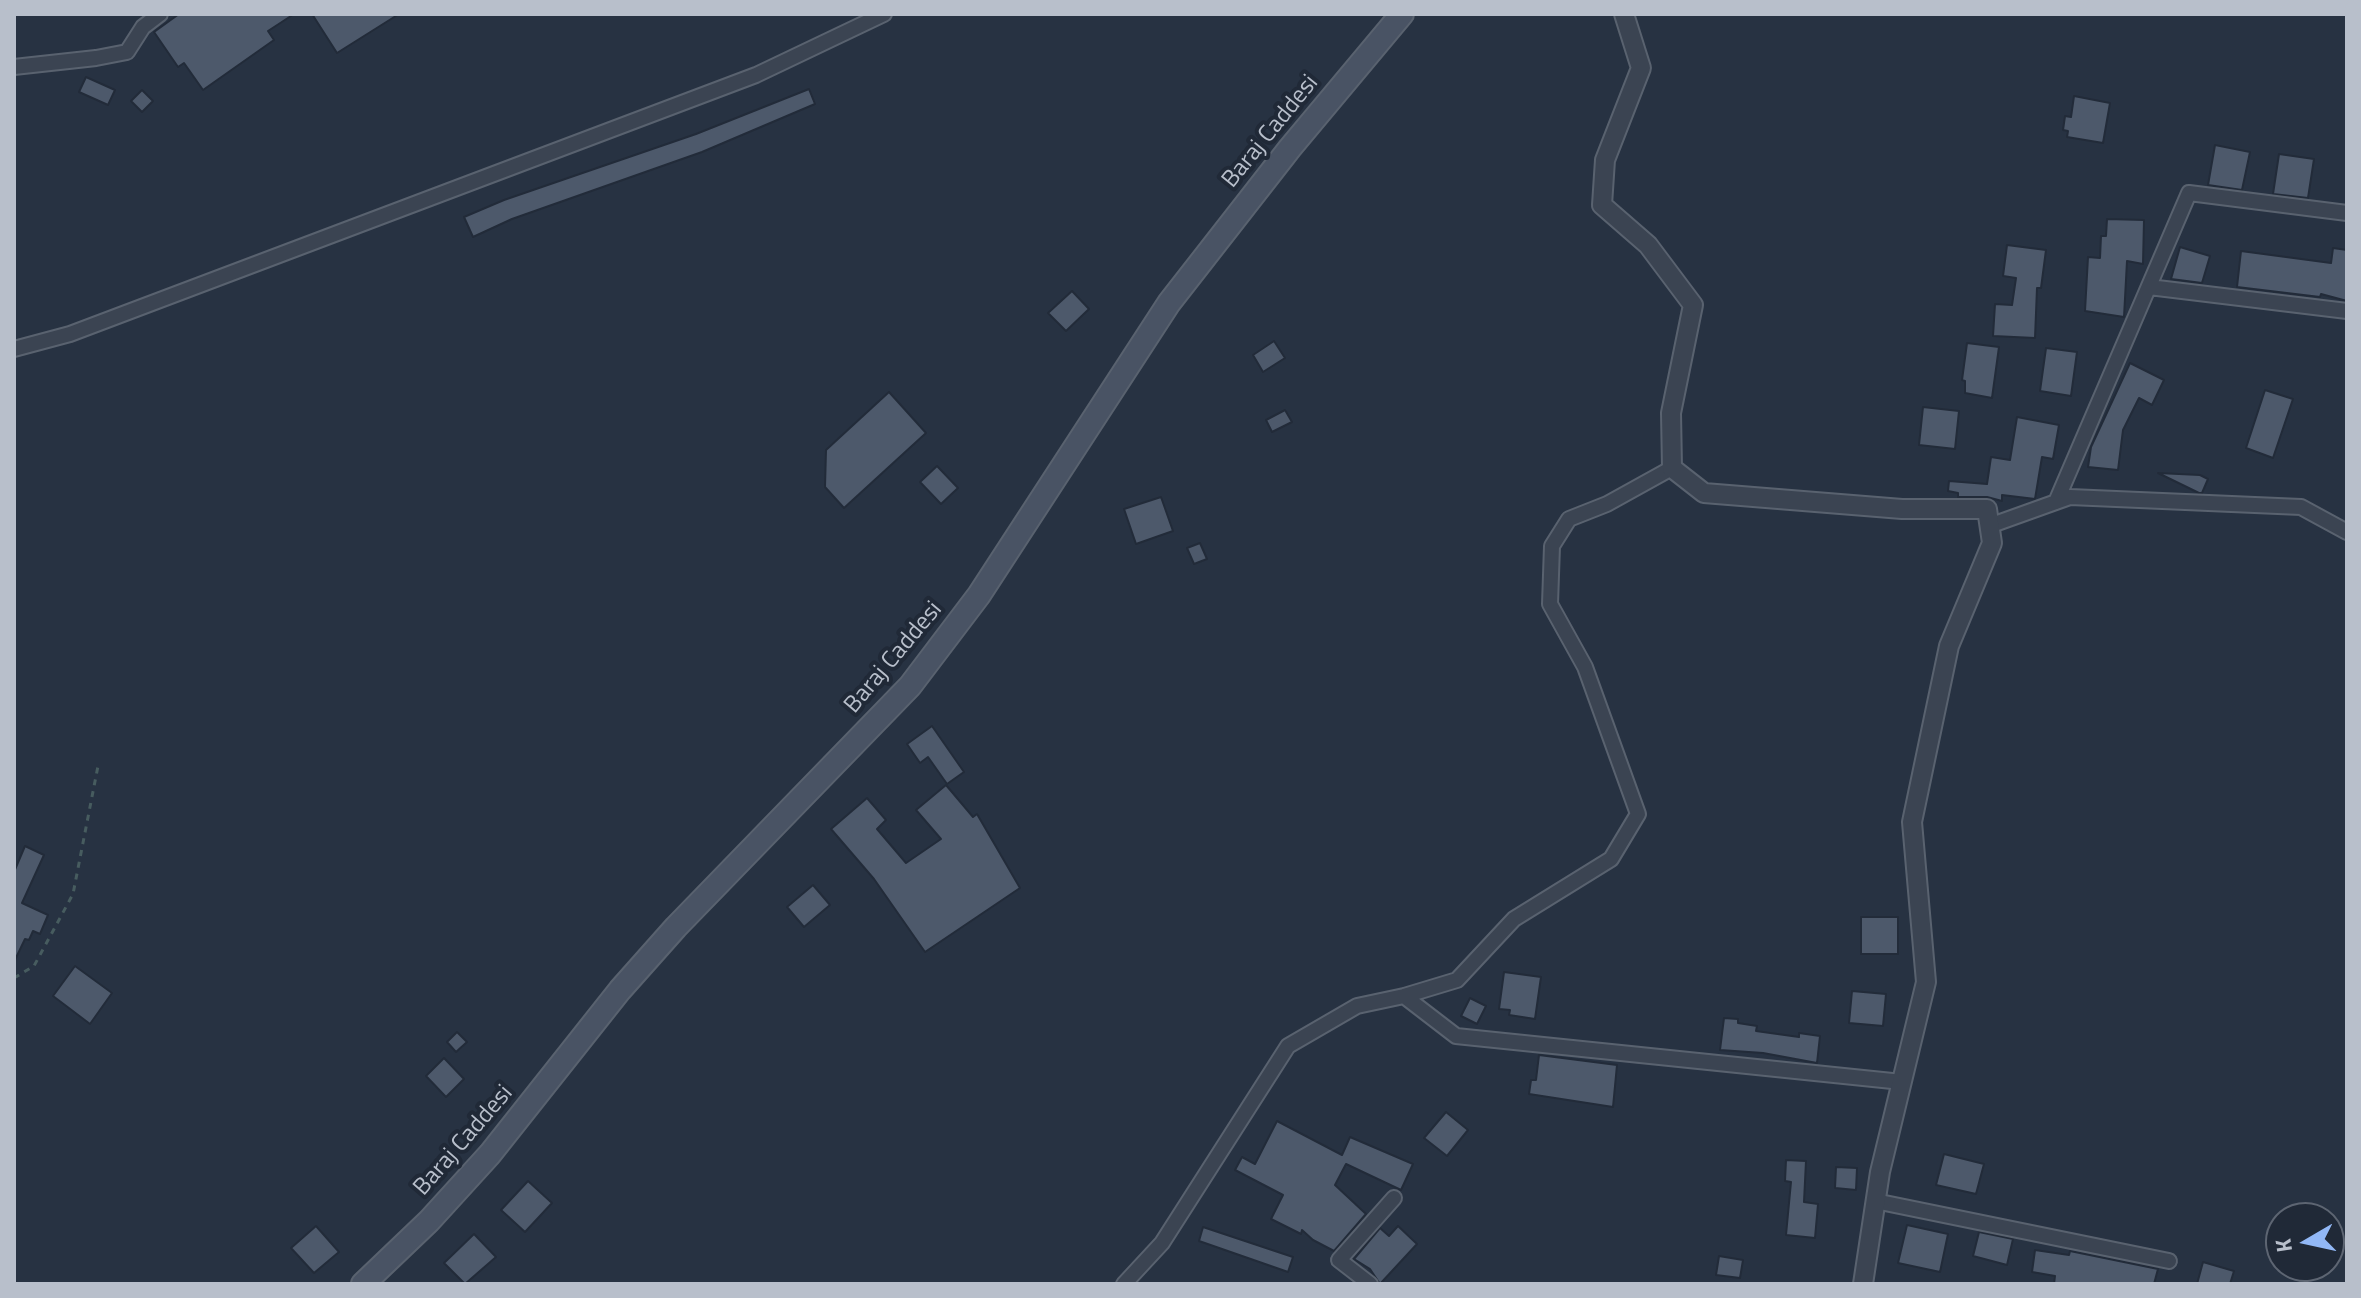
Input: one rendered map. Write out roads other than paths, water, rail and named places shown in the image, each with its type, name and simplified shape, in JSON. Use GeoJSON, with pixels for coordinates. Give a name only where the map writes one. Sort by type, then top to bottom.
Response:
{"type":"FeatureCollection","features":[{"type":"Feature","properties":{"kind":"main road","name":"Baraj Caddesi"},"geometry":{"type":"LineString","coordinates":[[363,1284],[429,1221],[490,1154],[620,990],[676,927],[910,686],[979,595],[1169,303],[1290,148],[1402,14]]}},
{"type":"Feature","properties":{"kind":"street"},"geometry":{"type":"LineString","coordinates":[[14,67],[127,52],[143,27],[160,14]]}},
{"type":"Feature","properties":{"kind":"street"},"geometry":{"type":"LineString","coordinates":[[14,349],[70,334],[756,75],[884,14]]}},
{"type":"Feature","properties":{"kind":"street"},"geometry":{"type":"LineString","coordinates":[[1624,14],[1641,68],[1605,160],[1602,205],[1648,245],[1693,305],[1671,413],[1672,468]]}},
{"type":"Feature","properties":{"kind":"street"},"geometry":{"type":"LineString","coordinates":[[2056,502],[2189,193],[2347,213]]}},
{"type":"Feature","properties":{"kind":"street"},"geometry":{"type":"LineString","coordinates":[[2149,287],[2347,311]]}},
{"type":"Feature","properties":{"kind":"street"},"geometry":{"type":"LineString","coordinates":[[1672,468],[1704,493],[1902,509],[1987,509],[1992,543],[1949,646],[1912,822],[1926,982],[1880,1172],[1863,1284]]}},
{"type":"Feature","properties":{"kind":"street"},"geometry":{"type":"LineString","coordinates":[[1124,1284],[1162,1243],[1288,1046],[1357,1006],[1457,980],[1514,919],[1611,859],[1638,814],[1585,667],[1550,604],[1552,546],[1569,519],[1607,504],[1672,468]]}},
{"type":"Feature","properties":{"kind":"street"},"geometry":{"type":"LineString","coordinates":[[1989,526],[2070,497],[2301,507],[2347,532]]}},
{"type":"Feature","properties":{"kind":"street"},"geometry":{"type":"LineString","coordinates":[[1404,996],[1456,1036],[1902,1082]]}},
{"type":"Feature","properties":{"kind":"street"},"geometry":{"type":"LineString","coordinates":[[1370,1284],[1339,1260],[1394,1198]]}},
{"type":"Feature","properties":{"kind":"street"},"geometry":{"type":"LineString","coordinates":[[1875,1201],[2169,1261]]}}]}
